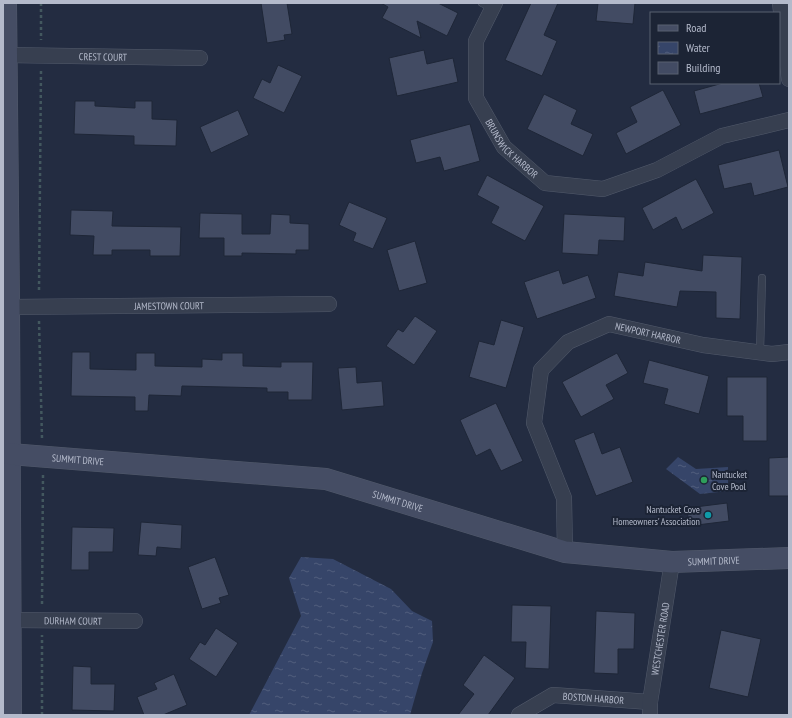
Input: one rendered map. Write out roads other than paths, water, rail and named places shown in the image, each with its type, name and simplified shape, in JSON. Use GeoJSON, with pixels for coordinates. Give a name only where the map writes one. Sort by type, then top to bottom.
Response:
{"type":"FeatureCollection","features":[{"type":"Feature","properties":{"kind":"street"},"geometry":{"type":"LineString","coordinates":[[6,3],[5,64],[9,307],[6,454],[11,620],[11,715]]}},
{"type":"Feature","properties":{"kind":"street"},"geometry":{"type":"LineString","coordinates":[[780,3],[789,79]]}},
{"type":"Feature","properties":{"kind":"street","name":"BRUNSWICK HARBOR"},"geometry":{"type":"LineString","coordinates":[[490,5],[476,41],[476,98],[504,147],[545,183],[603,189],[657,170],[722,136],[789,120]]}},
{"type":"Feature","properties":{"kind":"street","name":"CREST COURT"},"geometry":{"type":"LineString","coordinates":[[5,64],[41,56],[200,58]]}},
{"type":"Feature","properties":{"kind":"street","name":"JAMESTOWN COURT"},"geometry":{"type":"LineString","coordinates":[[9,307],[329,304]]}},
{"type":"Feature","properties":{"kind":"street","name":"NEWPORT HARBOR"},"geometry":{"type":"LineString","coordinates":[[565,552],[564,498],[534,423],[542,370],[568,342],[609,324],[703,345],[772,354],[789,352]]}},
{"type":"Feature","properties":{"kind":"street","name":"SUMMIT DRIVE"},"geometry":{"type":"LineString","coordinates":[[6,454],[326,479],[565,552],[672,562],[789,558]]}},
{"type":"Feature","properties":{"kind":"street","name":"WESTCHESTER ROAD"},"geometry":{"type":"LineString","coordinates":[[650,709],[672,562]]}},
{"type":"Feature","properties":{"kind":"street","name":"DURHAM COURT"},"geometry":{"type":"LineString","coordinates":[[11,620],[135,621]]}},
{"type":"Feature","properties":{"kind":"street","name":"BOSTON HARBOR"},"geometry":{"type":"LineString","coordinates":[[520,715],[553,695],[650,709]]}},
{"type":"Feature","properties":{"kind":"lane"},"geometry":{"type":"LineString","coordinates":[[760,352],[762,278]]}},
{"type":"Feature","properties":{"kind":"water","name":"Nantucket Cove Pool"},"geometry":{"type":"Polygon","coordinates":[[[678,457],[696,469],[728,467],[728,491],[700,494],[666,469],[678,457]]]}},
{"type":"Feature","properties":{"kind":"water"},"geometry":{"type":"Polygon","coordinates":[[[301,557],[333,559],[391,589],[412,611],[432,621],[433,642],[410,715],[249,715],[301,616],[289,578],[301,557]]]}},
{"type":"Feature","properties":{"kind":"place","name":"Nantucket Cove Pool"},"geometry":{"type":"Point","coordinates":[704,480]}},
{"type":"Feature","properties":{"kind":"place","name":"Nantucket Cove Homeowners' Association"},"geometry":{"type":"Point","coordinates":[708,515]}}]}
